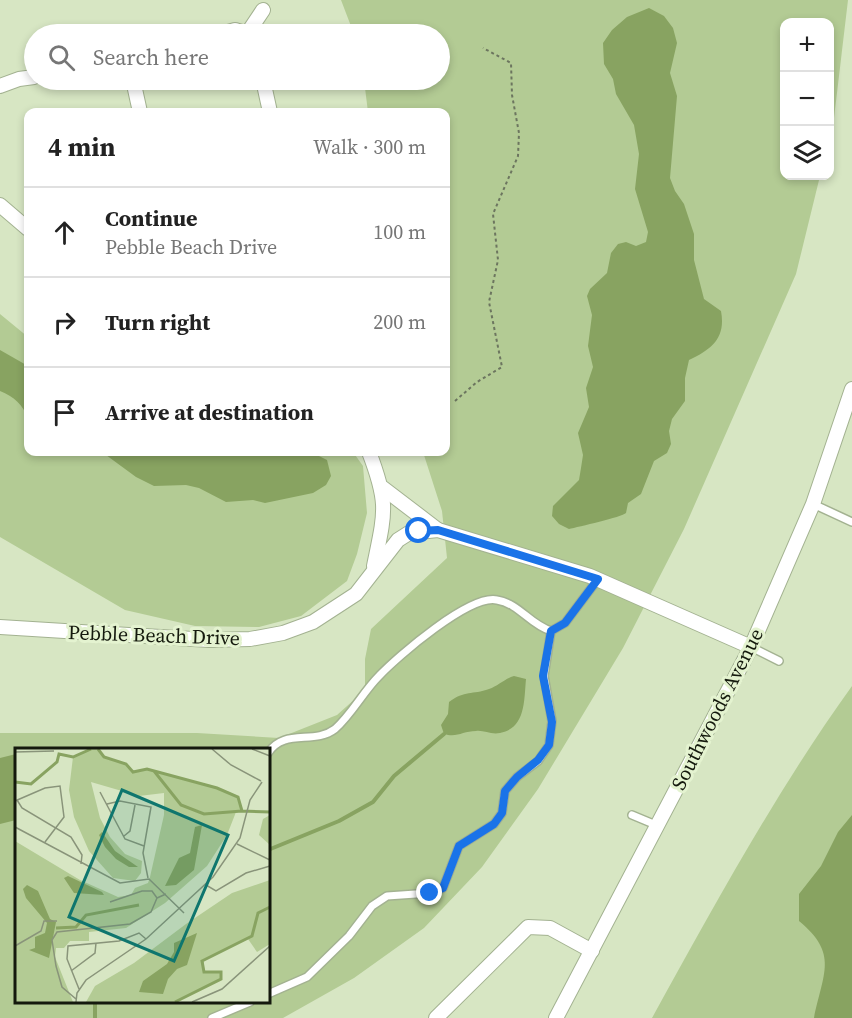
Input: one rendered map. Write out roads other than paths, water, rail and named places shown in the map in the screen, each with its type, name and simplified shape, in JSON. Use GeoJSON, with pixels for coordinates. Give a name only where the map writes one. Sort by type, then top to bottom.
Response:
{"type":"FeatureCollection","features":[{"type":"Feature","properties":{"kind":"street"},"geometry":{"type":"LineString","coordinates":[[254,24],[263,10]]}},
{"type":"Feature","properties":{"kind":"street"},"geometry":{"type":"LineString","coordinates":[[0,86],[24,78]]}},
{"type":"Feature","properties":{"kind":"street"},"geometry":{"type":"LineString","coordinates":[[135,90],[139,108]]}},
{"type":"Feature","properties":{"kind":"street"},"geometry":{"type":"LineString","coordinates":[[265,90],[269,108]]}},
{"type":"Feature","properties":{"kind":"street"},"geometry":{"type":"LineString","coordinates":[[0,205],[24,226]]}},
{"type":"Feature","properties":{"kind":"street","name":"Southwoods Avenue"},"geometry":{"type":"LineString","coordinates":[[556,1018],[751,647],[813,504],[851,397]]}},
{"type":"Feature","properties":{"kind":"street"},"geometry":{"type":"LineString","coordinates":[[371,456],[383,488],[385,513],[373,574]]}},
{"type":"Feature","properties":{"kind":"street"},"geometry":{"type":"LineString","coordinates":[[383,488],[438,530]]}},
{"type":"Feature","properties":{"kind":"street","name":"Pebble Beach Drive"},"geometry":{"type":"LineString","coordinates":[[0,627],[209,640],[250,639],[283,633],[313,621],[356,594],[398,540],[409,533],[438,530],[598,579],[751,647]]}},
{"type":"Feature","properties":{"kind":"street"},"geometry":{"type":"LineString","coordinates":[[436,1018],[528,927],[550,928],[592,951]]}},
{"type":"Feature","properties":{"kind":"lane"},"geometry":{"type":"LineString","coordinates":[[813,504],[852,522]]}},
{"type":"Feature","properties":{"kind":"lane"},"geometry":{"type":"LineString","coordinates":[[270,750],[285,739],[322,735],[333,730],[378,676],[425,634],[472,606],[494,599],[515,606],[536,626],[551,631],[565,623],[598,579]]}},
{"type":"Feature","properties":{"kind":"lane"},"geometry":{"type":"LineString","coordinates":[[270,993],[308,977],[349,936],[372,906],[387,896],[430,893],[443,888],[459,846],[494,824],[502,813],[505,791],[517,777],[538,760],[549,745],[552,722],[543,676],[551,631]]}},
{"type":"Feature","properties":{"kind":"lane"},"geometry":{"type":"LineString","coordinates":[[751,647],[779,661]]}},
{"type":"Feature","properties":{"kind":"lane"},"geometry":{"type":"LineString","coordinates":[[632,815],[656,825]]}},
{"type":"Feature","properties":{"kind":"lane"},"geometry":{"type":"LineString","coordinates":[[212,1018],[248,1003]]}},
{"type":"Feature","properties":{"kind":"waterway"},"geometry":{"type":"LineString","coordinates":[[270,849],[339,821],[373,802],[394,776],[444,734]]}},
{"type":"Feature","properties":{"kind":"waterway"},"geometry":{"type":"LineString","coordinates":[[95,1003],[95,1018]]}}]}
